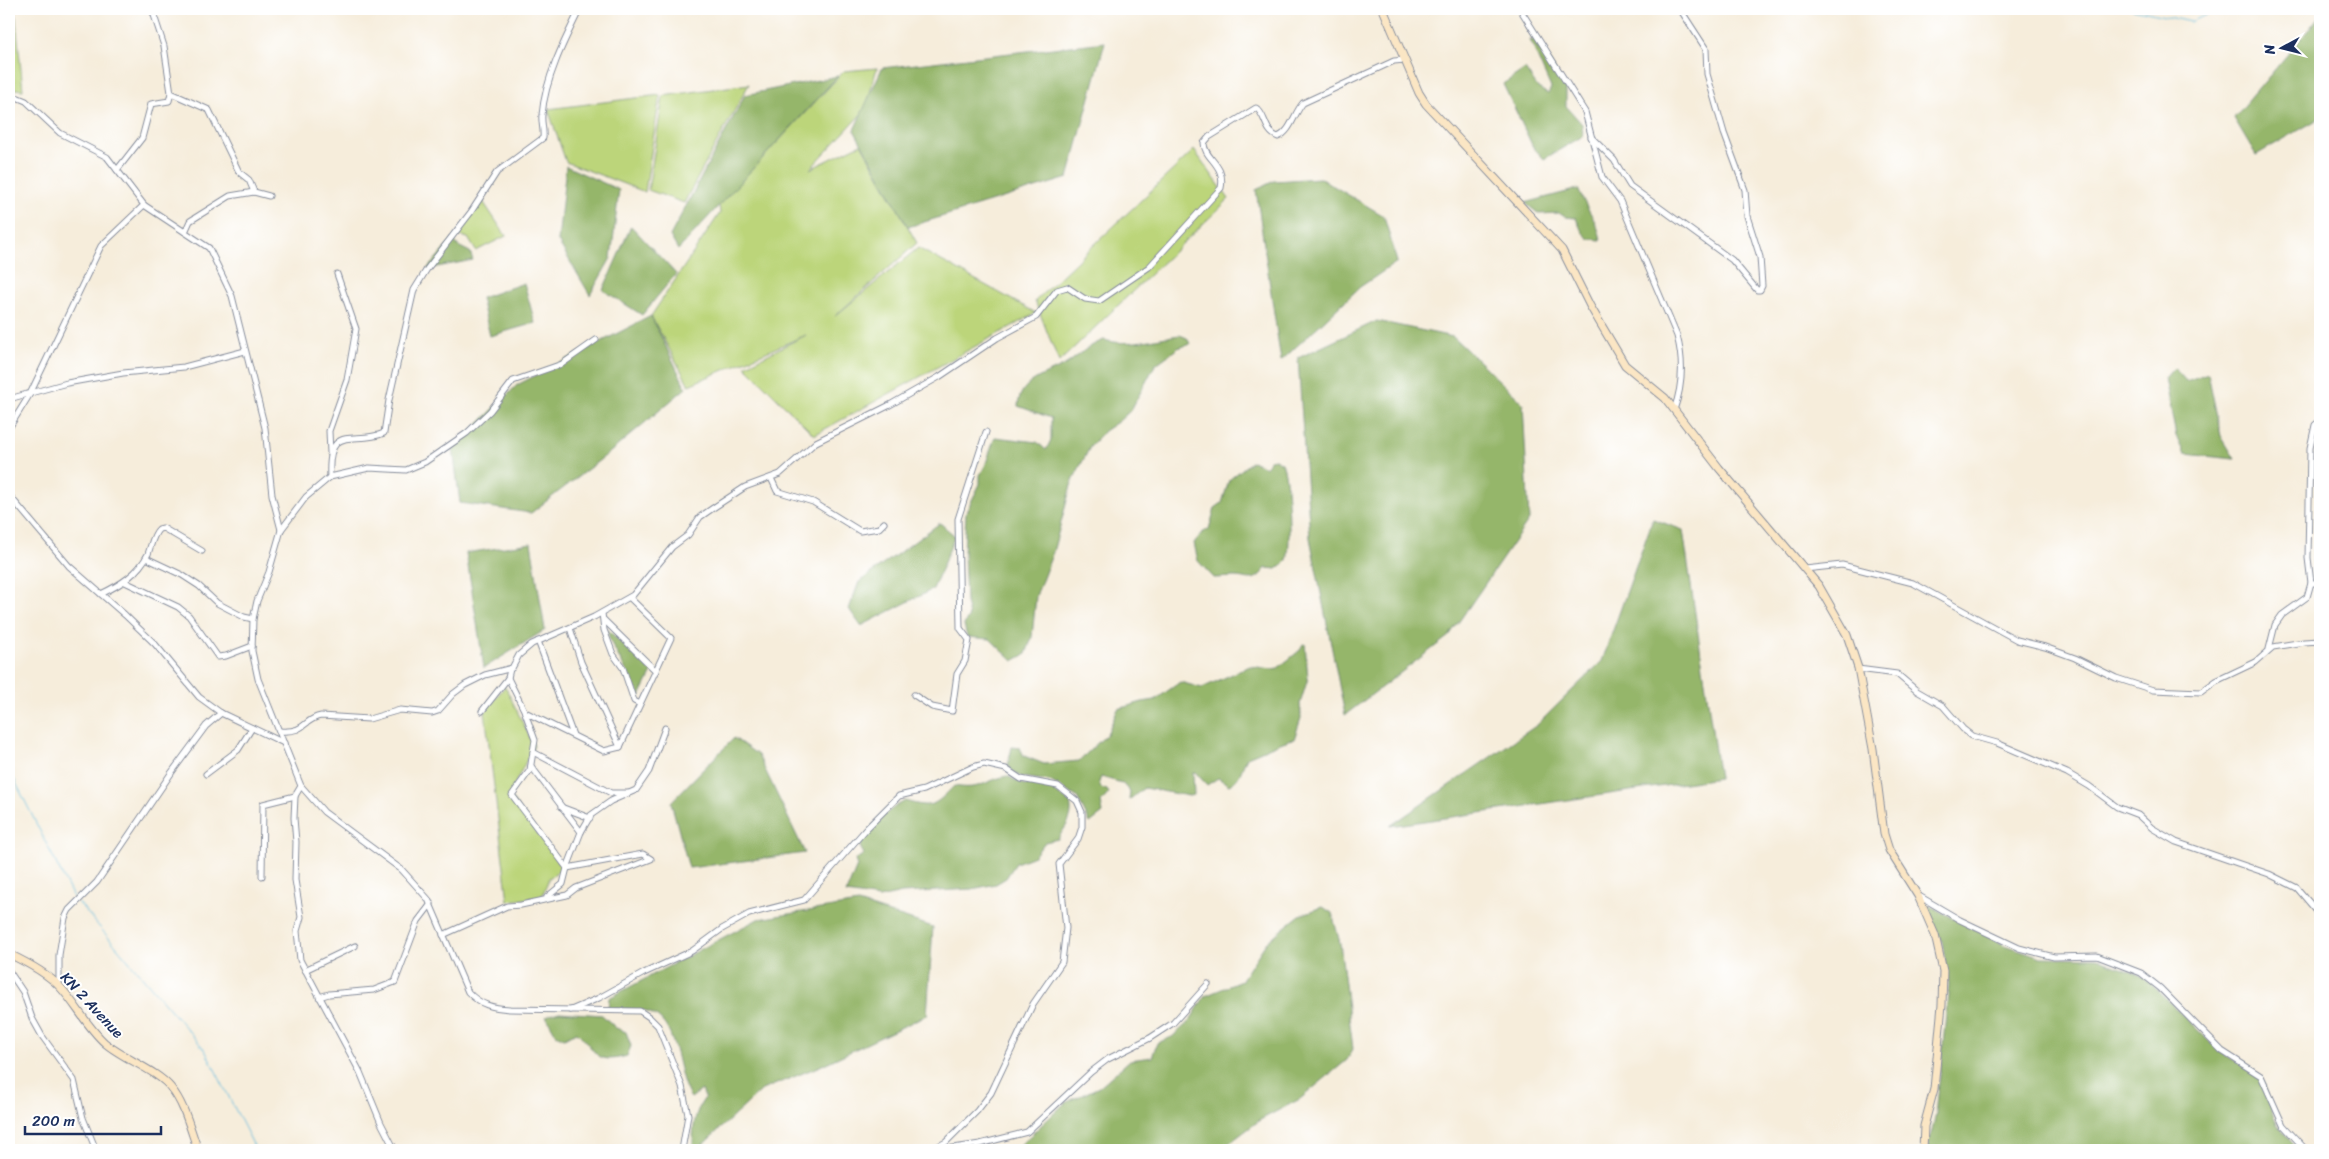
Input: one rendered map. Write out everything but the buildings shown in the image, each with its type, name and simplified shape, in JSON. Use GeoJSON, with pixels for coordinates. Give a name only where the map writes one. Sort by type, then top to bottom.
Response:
{"type":"FeatureCollection","features":[{"type":"Feature","properties":{"kind":"street"},"geometry":{"type":"LineString","coordinates":[[117,170],[142,138],[151,104],[169,101],[171,93],[164,46],[152,9]]}},
{"type":"Feature","properties":{"kind":"street"},"geometry":{"type":"LineString","coordinates":[[330,456],[334,447],[348,437],[384,433],[389,400],[414,290],[426,270],[471,212],[496,172],[543,138],[542,116],[547,85],[580,9]]}},
{"type":"Feature","properties":{"kind":"street"},"geometry":{"type":"LineString","coordinates":[[1383,9],[1419,93],[1426,104],[1562,250],[1590,306],[1625,365],[1656,389],[1719,468],[1819,586],[1847,635],[1858,670],[1873,749],[1884,834],[1889,850],[1918,896],[1935,935],[1943,971],[1942,1005],[1934,1089],[1924,1126],[1923,1150]]}},
{"type":"Feature","properties":{"kind":"street"},"geometry":{"type":"LineString","coordinates":[[1520,9],[1585,112],[1602,177],[1620,201],[1677,336],[1683,358],[1680,394],[1674,410]]}},
{"type":"Feature","properties":{"kind":"street"},"geometry":{"type":"LineString","coordinates":[[1591,137],[1614,160],[1630,186],[1671,218],[1732,260],[1757,290],[1760,290],[1762,286],[1760,257],[1746,216],[1745,190],[1724,133],[1707,74],[1706,49],[1680,9]]}},
{"type":"Feature","properties":{"kind":"street"},"geometry":{"type":"LineString","coordinates":[[482,711],[508,678],[510,669],[518,655],[538,641],[570,628],[630,598],[672,546],[688,535],[700,517],[745,486],[770,478],[785,470],[816,442],[888,406],[939,377],[997,338],[1036,317],[1056,290],[1067,287],[1085,299],[1099,301],[1149,267],[1221,188],[1222,175],[1218,166],[1204,148],[1204,143],[1209,136],[1256,108],[1270,132],[1278,137],[1287,129],[1296,110],[1303,103],[1394,61],[1405,60]]}},
{"type":"Feature","properties":{"kind":"street"},"geometry":{"type":"LineString","coordinates":[[171,93],[209,110],[239,172],[249,180],[254,192]]}},
{"type":"Feature","properties":{"kind":"street"},"geometry":{"type":"LineString","coordinates":[[9,94],[26,101],[60,133],[107,157],[144,206],[209,248],[232,296],[265,428],[272,495],[281,530]]}},
{"type":"Feature","properties":{"kind":"street"},"geometry":{"type":"LineString","coordinates":[[184,232],[190,221],[230,196],[254,192],[269,196]]}},
{"type":"Feature","properties":{"kind":"street"},"geometry":{"type":"LineString","coordinates":[[9,428],[30,394],[101,246],[144,206]]}},
{"type":"Feature","properties":{"kind":"street"},"geometry":{"type":"LineString","coordinates":[[330,477],[329,431],[347,380],[356,329],[337,274]]}},
{"type":"Feature","properties":{"kind":"street"},"geometry":{"type":"LineString","coordinates":[[596,340],[562,364],[513,381],[490,411],[467,433],[420,465],[398,471],[369,468],[330,477],[306,496],[281,530],[253,619],[252,646],[258,679],[301,786],[324,812],[402,870],[417,885],[430,904],[468,992],[475,1000],[495,1008],[640,1011],[656,1022],[685,1099],[688,1115],[682,1150]]}},
{"type":"Feature","properties":{"kind":"street"},"geometry":{"type":"LineString","coordinates":[[9,399],[67,384],[116,375],[184,367],[245,351]]}},
{"type":"Feature","properties":{"kind":"street"},"geometry":{"type":"LineString","coordinates":[[2268,650],[2275,625],[2282,615],[2307,597],[2310,583],[2308,558],[2310,448],[2316,425],[2320,422]]}},
{"type":"Feature","properties":{"kind":"street"},"geometry":{"type":"LineString","coordinates":[[914,695],[932,707],[952,711],[957,674],[965,661],[969,640],[960,628],[958,519],[986,432]]}},
{"type":"Feature","properties":{"kind":"street"},"geometry":{"type":"LineString","coordinates":[[770,478],[777,491],[813,502],[860,531],[879,528],[884,523]]}},
{"type":"Feature","properties":{"kind":"street"},"geometry":{"type":"LineString","coordinates":[[9,495],[73,571],[155,644],[199,697],[222,713],[284,743]]}},
{"type":"Feature","properties":{"kind":"street"},"geometry":{"type":"LineString","coordinates":[[101,594],[125,582],[146,558],[156,531],[160,528],[202,551]]}},
{"type":"Feature","properties":{"kind":"street"},"geometry":{"type":"LineString","coordinates":[[146,558],[182,575],[199,586],[217,603],[244,617],[253,619]]}},
{"type":"Feature","properties":{"kind":"street"},"geometry":{"type":"LineString","coordinates":[[1805,569],[1842,565],[1913,584],[2017,640],[2045,647],[2075,658],[2116,678],[2153,690],[2201,692],[2216,681],[2250,666],[2268,650],[2290,644],[2320,641]]}},
{"type":"Feature","properties":{"kind":"street"},"geometry":{"type":"LineString","coordinates":[[125,582],[178,607],[189,616],[218,657],[226,656],[252,646]]}},
{"type":"Feature","properties":{"kind":"street"},"geometry":{"type":"LineString","coordinates":[[2310,583],[2320,583]]}},
{"type":"Feature","properties":{"kind":"street"},"geometry":{"type":"LineString","coordinates":[[620,747],[671,638],[630,598]]}},
{"type":"Feature","properties":{"kind":"street"},"geometry":{"type":"LineString","coordinates":[[602,613],[604,630],[612,654],[623,668],[634,701],[638,703]]}},
{"type":"Feature","properties":{"kind":"street"},"geometry":{"type":"LineString","coordinates":[[604,620],[656,671]]}},
{"type":"Feature","properties":{"kind":"street"},"geometry":{"type":"LineString","coordinates":[[570,628],[581,662],[620,747]]}},
{"type":"Feature","properties":{"kind":"street"},"geometry":{"type":"LineString","coordinates":[[538,641],[574,736]]}},
{"type":"Feature","properties":{"kind":"street"},"geometry":{"type":"LineString","coordinates":[[280,731],[297,731],[316,717],[321,716],[370,719],[400,710],[432,713],[438,711],[453,694],[465,685],[485,675],[510,669]]}},
{"type":"Feature","properties":{"kind":"street"},"geometry":{"type":"LineString","coordinates":[[1858,670],[1897,674],[1916,691],[1943,706],[1963,729],[1972,736],[1997,743],[2067,773],[2089,786],[2117,807],[2138,815],[2152,828],[2176,842],[2269,874],[2297,888],[2320,915]]}},
{"type":"Feature","properties":{"kind":"street"},"geometry":{"type":"LineString","coordinates":[[508,678],[525,712],[534,740],[530,766],[512,795],[567,868]]}},
{"type":"Feature","properties":{"kind":"street"},"geometry":{"type":"LineString","coordinates":[[525,712],[604,751],[620,747]]}},
{"type":"Feature","properties":{"kind":"street"},"geometry":{"type":"LineString","coordinates":[[59,985],[58,955],[65,918],[69,910],[97,882],[141,814],[206,726],[222,713]]}},
{"type":"Feature","properties":{"kind":"street"},"geometry":{"type":"LineString","coordinates":[[206,774],[238,750],[252,728]]}},
{"type":"Feature","properties":{"kind":"street"},"geometry":{"type":"LineString","coordinates":[[545,899],[563,884],[581,832],[590,818],[611,801],[636,790],[649,771],[665,728]]}},
{"type":"Feature","properties":{"kind":"street"},"geometry":{"type":"LineString","coordinates":[[533,752],[611,793],[629,793]]}},
{"type":"Feature","properties":{"kind":"street"},"geometry":{"type":"LineString","coordinates":[[568,1011],[599,998],[644,973],[692,951],[722,929],[749,914],[804,900],[867,828],[899,796],[924,790],[972,767],[984,764],[1006,769],[1021,779],[1058,786],[1077,801],[1082,812],[1082,827],[1078,839],[1059,864],[1066,928],[1062,962],[1033,1004],[991,1093],[977,1111],[946,1142],[931,1150]]}},
{"type":"Feature","properties":{"kind":"street"},"geometry":{"type":"LineString","coordinates":[[530,766],[581,832]]}},
{"type":"Feature","properties":{"kind":"street"},"geometry":{"type":"LineString","coordinates":[[301,786],[295,796],[295,880],[301,918],[297,932],[300,960],[360,1072],[381,1123],[395,1150]]}},
{"type":"Feature","properties":{"kind":"street"},"geometry":{"type":"LineString","coordinates":[[262,876],[263,804],[295,796]]}},
{"type":"Feature","properties":{"kind":"street"},"geometry":{"type":"LineString","coordinates":[[560,806],[590,818]]}},
{"type":"Feature","properties":{"kind":"street"},"geometry":{"type":"LineString","coordinates":[[444,935],[507,906],[521,905],[567,895],[576,888],[651,859],[643,854],[567,868]]}},
{"type":"Feature","properties":{"kind":"street"},"geometry":{"type":"LineString","coordinates":[[1918,896],[1960,920],[2019,948],[2054,956],[2097,956],[2142,973],[2160,988],[2222,1051],[2261,1076],[2283,1126],[2306,1150]]}},
{"type":"Feature","properties":{"kind":"street"},"geometry":{"type":"LineString","coordinates":[[319,997],[329,994],[374,990],[395,982],[418,922],[430,904]]}},
{"type":"Feature","properties":{"kind":"street"},"geometry":{"type":"LineString","coordinates":[[305,970],[355,946]]}},
{"type":"Feature","properties":{"kind":"street","name":"KN 2 Avenue"},"geometry":{"type":"LineString","coordinates":[[9,954],[27,963],[59,985],[103,1041],[121,1055],[157,1075],[169,1086],[179,1099],[198,1150]]}},
{"type":"Feature","properties":{"kind":"street"},"geometry":{"type":"LineString","coordinates":[[9,971],[23,992],[32,1018],[42,1036],[74,1080],[83,1118],[96,1150]]}},
{"type":"Feature","properties":{"kind":"street"},"geometry":{"type":"LineString","coordinates":[[940,1150],[980,1144],[1027,1132],[1091,1072],[1108,1059],[1150,1038],[1173,1023],[1208,984]]}},
{"type":"Feature","properties":{"kind":"green space"},"geometry":{"type":"Polygon","coordinates":[[[9,9],[15,9],[23,90],[9,88],[9,9]]]}},
{"type":"Feature","properties":{"kind":"green space"},"geometry":{"type":"Polygon","coordinates":[[[2319,17],[2320,118],[2256,155],[2234,118],[2319,17]]]}},
{"type":"Feature","properties":{"kind":"green space"},"geometry":{"type":"Polygon","coordinates":[[[1530,40],[1536,40],[1566,88],[1566,106],[1582,124],[1583,136],[1544,159],[1533,147],[1503,84],[1525,69],[1538,88],[1548,94],[1551,88],[1530,40]]]}},
{"type":"Feature","properties":{"kind":"green space"},"geometry":{"type":"Polygon","coordinates":[[[1105,42],[1068,178],[908,227],[854,130],[882,68],[1105,42]]]}},
{"type":"Feature","properties":{"kind":"green space"},"geometry":{"type":"Polygon","coordinates":[[[877,68],[865,110],[810,169],[861,144],[917,243],[835,316],[918,248],[1036,313],[814,435],[745,366],[806,335],[689,385],[651,316],[720,213],[719,205],[844,71],[877,68]]]}},
{"type":"Feature","properties":{"kind":"green space"},"geometry":{"type":"Polygon","coordinates":[[[838,76],[678,250],[670,236],[745,95],[838,76]]]}},
{"type":"Feature","properties":{"kind":"green space"},"geometry":{"type":"Polygon","coordinates":[[[749,84],[684,203],[648,190],[663,96],[749,84]]]}},
{"type":"Feature","properties":{"kind":"green space"},"geometry":{"type":"Polygon","coordinates":[[[660,95],[645,192],[566,162],[548,109],[660,95]]]}},
{"type":"Feature","properties":{"kind":"green space"},"geometry":{"type":"Polygon","coordinates":[[[1194,150],[1229,199],[1059,362],[1035,301],[1194,150]]]}},
{"type":"Feature","properties":{"kind":"green space"},"geometry":{"type":"Polygon","coordinates":[[[566,166],[619,190],[611,258],[590,295],[558,241],[566,166]]]}},
{"type":"Feature","properties":{"kind":"green space"},"geometry":{"type":"Polygon","coordinates":[[[1320,178],[1384,216],[1397,262],[1360,287],[1281,361],[1256,190],[1274,181],[1320,178]]]}},
{"type":"Feature","properties":{"kind":"green space"},"geometry":{"type":"Polygon","coordinates":[[[1578,189],[1594,220],[1601,240],[1589,239],[1582,232],[1576,218],[1565,217],[1559,213],[1539,214],[1525,203],[1578,189]]]}},
{"type":"Feature","properties":{"kind":"green space"},"geometry":{"type":"Polygon","coordinates":[[[482,200],[506,236],[476,251],[468,238],[457,235],[482,200]]]}},
{"type":"Feature","properties":{"kind":"green space"},"geometry":{"type":"Polygon","coordinates":[[[631,226],[676,274],[642,315],[603,290],[631,226]]]}},
{"type":"Feature","properties":{"kind":"green space"},"geometry":{"type":"Polygon","coordinates":[[[453,239],[458,246],[470,252],[473,260],[427,269],[453,239]]]}},
{"type":"Feature","properties":{"kind":"green space"},"geometry":{"type":"Polygon","coordinates":[[[524,283],[535,323],[490,336],[481,298],[524,283]]]}},
{"type":"Feature","properties":{"kind":"green space"},"geometry":{"type":"Polygon","coordinates":[[[651,316],[686,388],[609,453],[531,513],[460,503],[453,449],[517,385],[651,316]]]}},
{"type":"Feature","properties":{"kind":"green space"},"geometry":{"type":"Polygon","coordinates":[[[1377,321],[1453,337],[1523,403],[1529,520],[1449,636],[1345,715],[1310,538],[1298,358],[1377,321]]]}},
{"type":"Feature","properties":{"kind":"green space"},"geometry":{"type":"Polygon","coordinates":[[[1180,335],[1187,338],[1190,344],[1178,348],[1155,365],[1131,410],[1104,431],[1090,447],[1072,482],[1053,552],[1036,596],[1032,637],[1026,654],[1013,661],[990,639],[967,637],[964,625],[969,616],[966,602],[964,553],[966,512],[980,484],[980,475],[995,437],[1037,442],[1046,450],[1051,440],[1051,418],[1018,406],[1024,389],[1036,379],[1068,363],[1088,348],[1104,340],[1122,343],[1180,335]]]}},
{"type":"Feature","properties":{"kind":"green space"},"geometry":{"type":"Polygon","coordinates":[[[2174,368],[2186,381],[2208,373],[2221,436],[2235,459],[2185,454],[2176,436],[2165,378],[2174,368]]]}},
{"type":"Feature","properties":{"kind":"green space"},"geometry":{"type":"Polygon","coordinates":[[[1275,459],[1282,463],[1288,496],[1287,561],[1277,569],[1266,568],[1252,579],[1235,577],[1214,578],[1198,561],[1194,543],[1202,533],[1209,529],[1215,508],[1222,503],[1229,480],[1252,461],[1265,467],[1270,460],[1275,459]]]}},
{"type":"Feature","properties":{"kind":"green space"},"geometry":{"type":"Polygon","coordinates":[[[1653,519],[1683,530],[1719,778],[1390,826],[1537,725],[1602,661],[1653,519]]]}},
{"type":"Feature","properties":{"kind":"green space"},"geometry":{"type":"Polygon","coordinates":[[[940,523],[955,536],[933,589],[861,626],[849,609],[859,582],[940,523]]]}},
{"type":"Feature","properties":{"kind":"green space"},"geometry":{"type":"Polygon","coordinates":[[[531,543],[545,630],[484,668],[466,553],[531,543]]]}},
{"type":"Feature","properties":{"kind":"green space"},"geometry":{"type":"Polygon","coordinates":[[[607,629],[652,672],[640,696],[610,641],[607,629]]]}},
{"type":"Feature","properties":{"kind":"green space"},"geometry":{"type":"Polygon","coordinates":[[[1303,644],[1305,644],[1308,678],[1300,704],[1301,718],[1294,739],[1247,757],[1238,777],[1229,785],[1218,778],[1207,785],[1195,772],[1193,773],[1194,795],[1189,796],[1144,788],[1129,800],[1130,792],[1122,783],[1101,777],[1099,782],[1101,788],[1109,793],[1101,802],[1103,813],[1090,823],[1077,797],[1050,781],[1021,777],[1011,770],[1008,765],[1012,747],[1020,748],[1024,756],[1044,764],[1079,761],[1107,734],[1118,709],[1155,700],[1180,682],[1202,688],[1250,666],[1278,668],[1299,651],[1303,644]]]}},
{"type":"Feature","properties":{"kind":"green space"},"geometry":{"type":"Polygon","coordinates":[[[505,686],[534,746],[509,795],[563,868],[549,878],[542,897],[508,901],[485,712],[505,686]]]}},
{"type":"Feature","properties":{"kind":"green space"},"geometry":{"type":"Polygon","coordinates":[[[734,738],[758,755],[805,853],[689,868],[671,802],[734,738]]]}},
{"type":"Feature","properties":{"kind":"green space"},"geometry":{"type":"Polygon","coordinates":[[[1007,776],[1025,785],[1042,783],[1070,802],[1071,813],[1058,839],[1045,842],[1034,856],[1016,863],[1006,878],[996,884],[972,889],[902,893],[879,898],[846,893],[857,866],[855,860],[864,854],[860,847],[863,839],[872,826],[891,810],[905,801],[922,805],[932,804],[942,798],[954,786],[976,786],[1007,776]]]}},
{"type":"Feature","properties":{"kind":"green space"},"geometry":{"type":"Polygon","coordinates":[[[858,903],[933,927],[927,1015],[820,1066],[762,1090],[697,1150],[693,1150],[696,1116],[705,1098],[702,1090],[691,1098],[684,1082],[670,1035],[665,1025],[658,1018],[650,1013],[639,1010],[608,1009],[609,998],[758,919],[858,903]]]}},
{"type":"Feature","properties":{"kind":"green space"},"geometry":{"type":"Polygon","coordinates":[[[1928,905],[2005,945],[2041,957],[2097,958],[2142,975],[2220,1052],[2259,1076],[2278,1122],[2289,1140],[2299,1150],[1927,1150],[1936,1114],[1949,985],[1942,941],[1934,926],[1928,905]]]}},
{"type":"Feature","properties":{"kind":"green space"},"geometry":{"type":"Polygon","coordinates":[[[1323,907],[1332,913],[1340,943],[1353,1049],[1347,1060],[1300,1099],[1260,1120],[1220,1150],[1015,1150],[1065,1103],[1099,1087],[1130,1060],[1152,1057],[1157,1043],[1172,1037],[1189,1022],[1205,996],[1241,981],[1266,943],[1300,915],[1323,907]]]}},
{"type":"Feature","properties":{"kind":"green space"},"geometry":{"type":"Polygon","coordinates":[[[559,1012],[602,1015],[616,1028],[626,1032],[631,1046],[627,1056],[602,1058],[593,1051],[577,1032],[564,1038],[556,1034],[546,1016],[559,1012]]]}},
{"type":"Feature","properties":{"kind":"waterway"},"geometry":{"type":"LineString","coordinates":[[2133,9],[2191,22],[2218,9]]}},
{"type":"Feature","properties":{"kind":"waterway"},"geometry":{"type":"LineString","coordinates":[[9,769],[73,897]]}},
{"type":"Feature","properties":{"kind":"waterway"},"geometry":{"type":"LineString","coordinates":[[78,902],[205,1050],[256,1150]]}}]}
